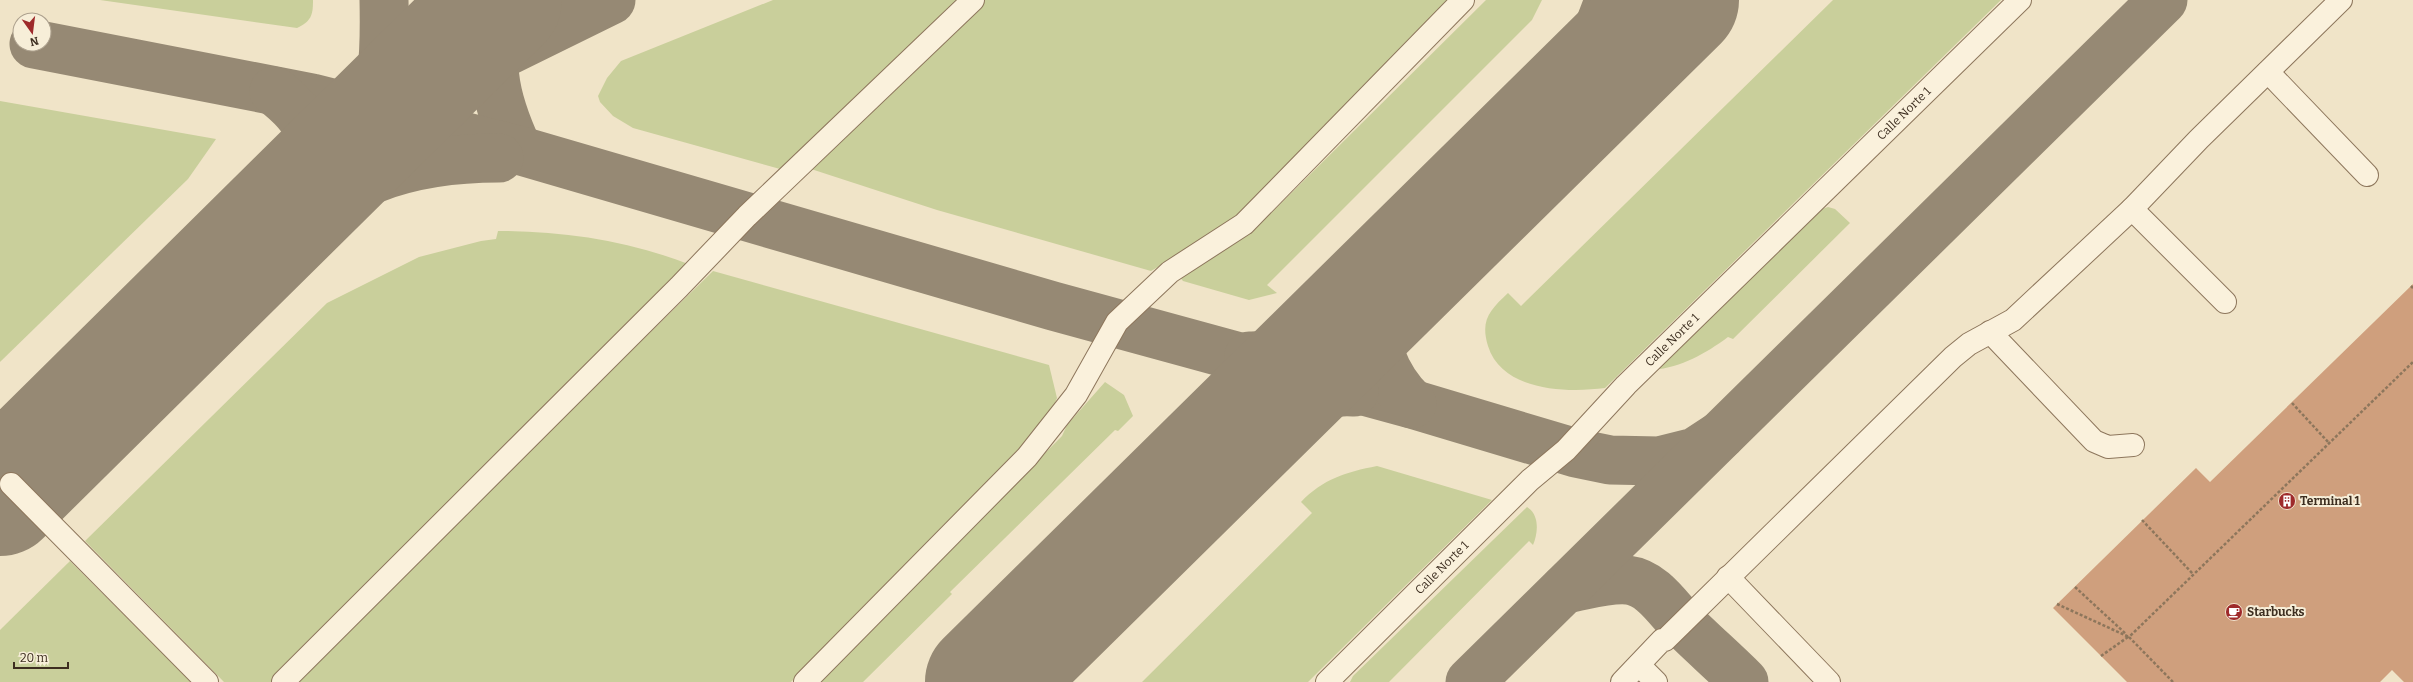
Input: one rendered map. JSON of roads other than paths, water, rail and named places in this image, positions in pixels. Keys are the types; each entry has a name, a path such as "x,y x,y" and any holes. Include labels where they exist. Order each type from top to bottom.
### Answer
{"lane":[{"path":"283,682 679,287 783,180 974,0"},
{"path":"805,682 1027,457 1076,395 1117,322 1170,272 1244,224 1463,0"},
{"name":"Calle Norte 1","path":"1327,682 1530,480 1566,450 1649,363 2020,0"},
{"path":"1622,682 1953,357 1969,344 2013,320 2132,209 2199,139 2341,0"},
{"path":"2268,72 2368,174"},
{"path":"2132,209 2225,302"},
{"path":"1990,332 2094,441 2108,447 2134,445"},
{"path":"11,484 207,682"},
{"path":"1728,577 1829,682"},
{"path":"1639,664 1656,682"}],"place":[{"name":"Terminal 1","path":"2287,501"},
{"name":"Starbucks","path":"2234,612"}]}
